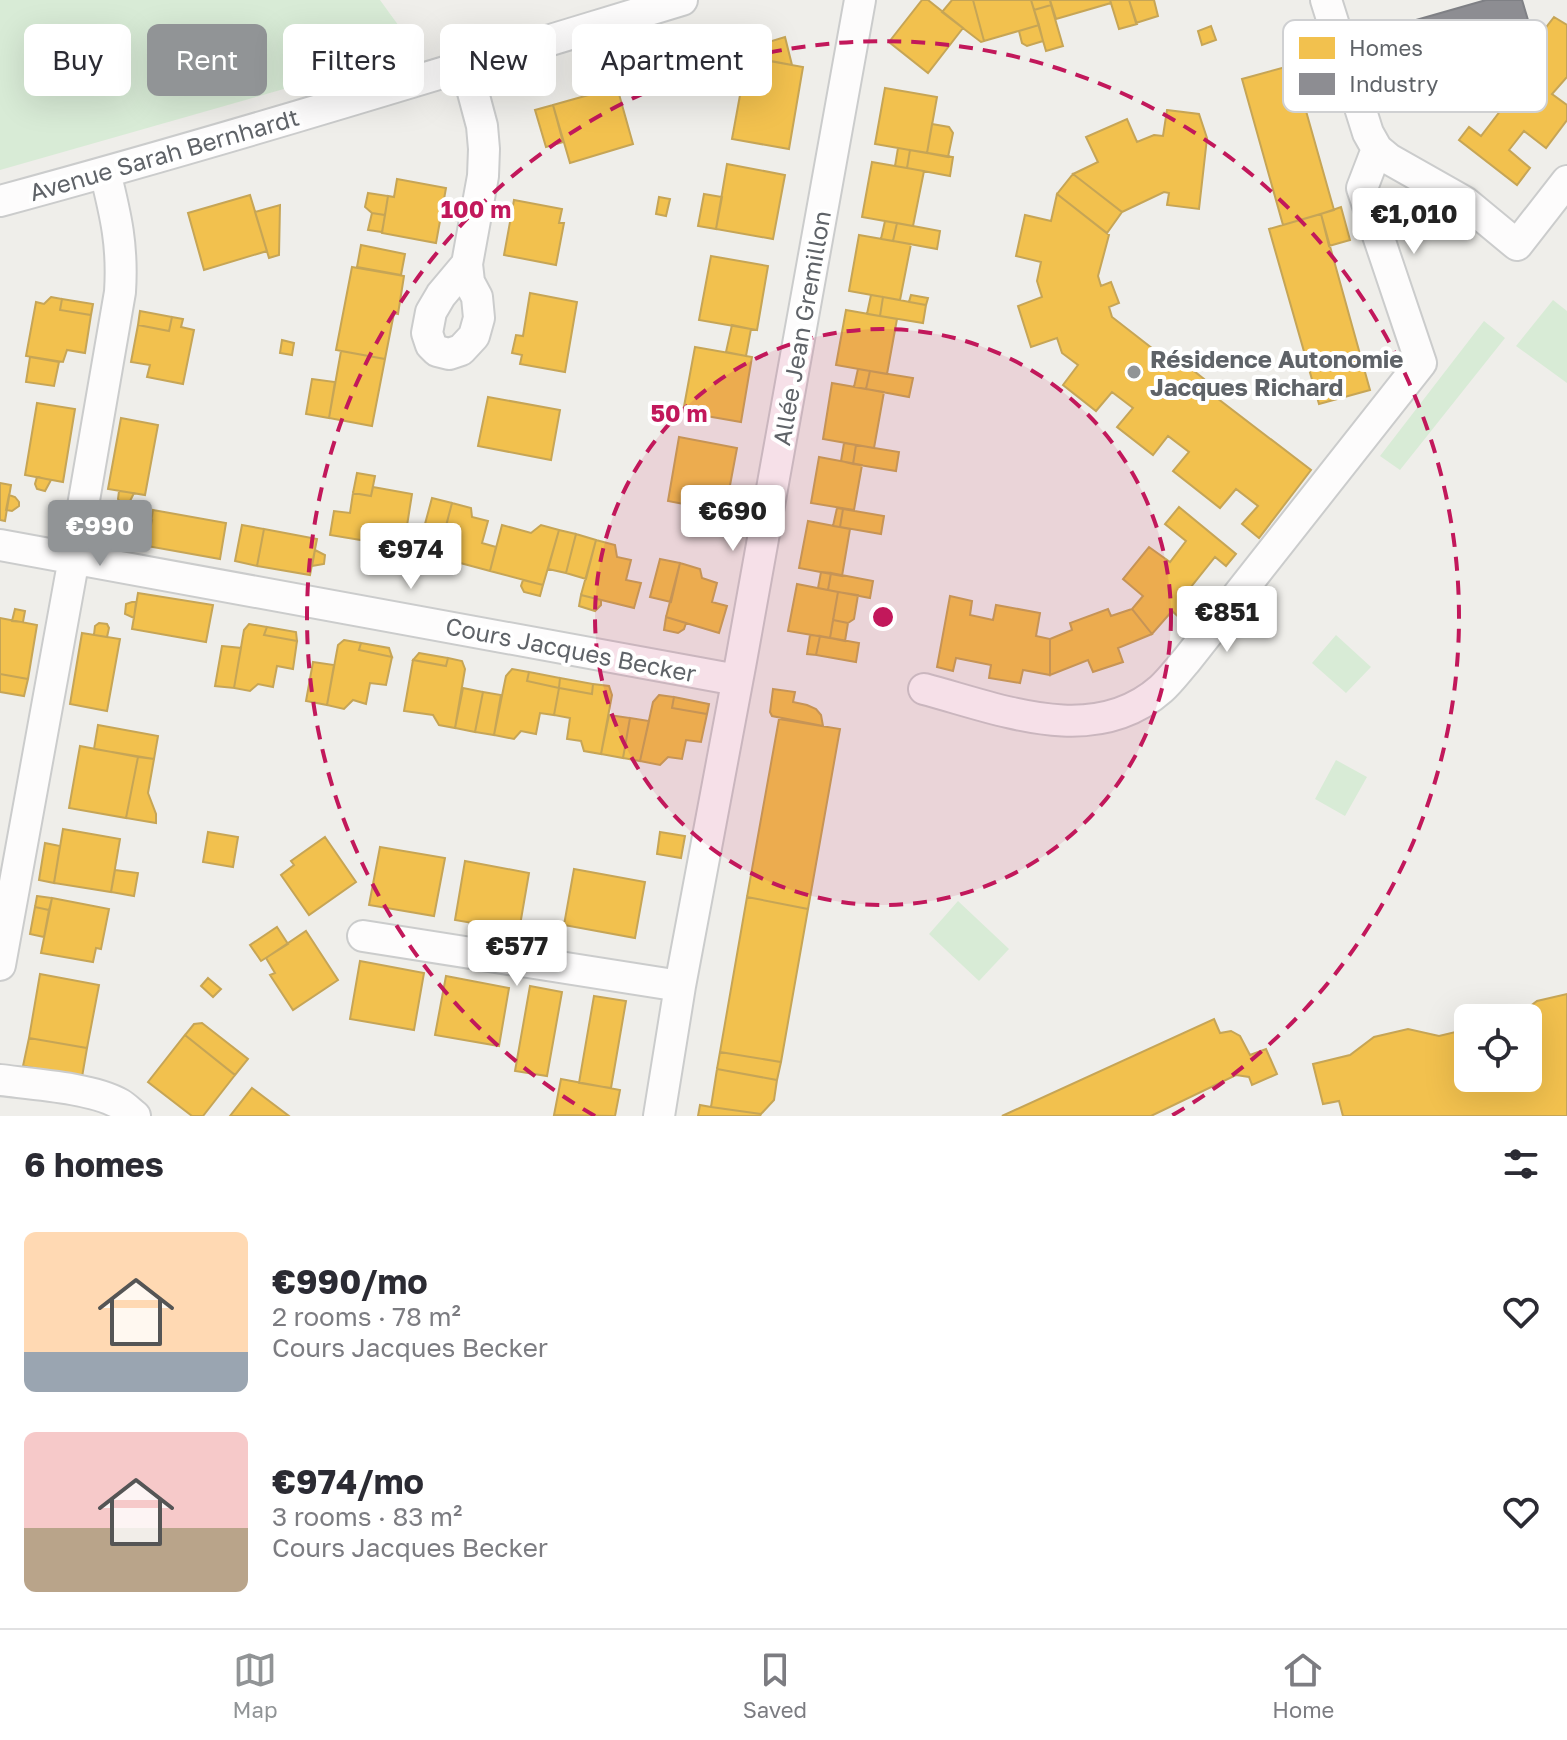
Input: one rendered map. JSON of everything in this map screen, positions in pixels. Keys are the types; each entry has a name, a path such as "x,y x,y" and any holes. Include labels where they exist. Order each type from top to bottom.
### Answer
{"street":[{"name":"Avenue Sarah Bernhardt","path":"556,38 682,0"},
{"name":"Allée Jean Gremillon","path":"659,1116 860,0"},
{"path":"1326,0 1332,20"},
{"name":"Avenue Sarah Bernhardt","path":"0,201 440,74"},
{"path":"467,264 483,176 482,126 474,96"},
{"path":"1361,112 1377,149 1465,202 1517,245 1567,181"},
{"path":"924,689 1035,719 1073,722 1104,719 1133,709 1161,689 1186,661 1421,363 1362,188 1377,149"},
{"path":"0,965 7,887 74,558 120,292 120,242 105,172"},
{"name":"Cours Jacques Becker","path":"0,545 737,680"},
{"path":"363,936 680,986"},
{"path":"0,1080 104,1097 135,1116"}],"green space":[{"path":"0,0 380,0 397,24 283,24 283,89 267,94 267,24 147,24 147,96 259,96 0,170"},
{"path":"1553,300 1567,311 1567,383 1516,346"},
{"path":"1484,321 1505,338 1400,470 1380,456"},
{"path":"1336,635 1371,667 1346,693 1312,663"},
{"path":"1336,760 1367,777 1345,816 1315,799"},
{"path":"958,901 1009,949 979,981 929,934"}],"building: Homes":[{"path":"922,0 928,0 963,28 928,73 889,42"},
{"path":"952,0 973,0 984,41 981,42 942,12"},
{"path":"973,0 1031,0 1039,25 984,41"},
{"path":"1031,0 1050,0 1051,5 1034,10"},
{"path":"1050,0 1110,0 1111,3 1056,19"},
{"path":"1110,0 1129,0 1137,24 1119,29"},
{"path":"1129,0 1154,0 1158,16 1136,23"},
{"path":"1051,5 1063,46 1046,51 1034,10"},
{"path":"1554,17 1567,25 1567,77 1552,94 1567,105 1567,120 1546,148 1524,131 1509,150 1530,168 1517,185 1459,140 1469,127 1481,136 1499,112 1547,112 1547,26"},
{"path":"1039,25 1043,41 1027,46 1022,43 1019,31"},
{"path":"1211,26 1216,40 1202,45 1198,31"},
{"path":"785,37 792,65 772,61 772,41"},
{"path":"772,61 803,67 789,149 732,139 740,96 772,96"},
{"path":"1283,68 1283,112 1306,112 1334,210 1283,225 1242,79"},
{"path":"885,88 937,97 927,153 875,144"},
{"path":"585,96 620,96 633,144 570,163 553,105"},
{"path":"553,105 563,142 546,147 535,110"},
{"path":"1167,110 1199,114 1207,138 1199,209 1167,205 1169,193 1164,192 1122,212 1073,174 1098,162 1086,137 1127,119 1137,142 1154,135 1163,136"},
{"path":"932,124 949,127 953,133 948,157 927,153"},
{"path":"898,148 910,150 907,168 895,166"},
{"path":"910,150 953,157 950,176 907,168"},
{"path":"872,162 924,171 913,226 862,217"},
{"path":"727,164 785,175 773,239 716,229"},
{"path":"1073,174 1122,212 1107,233 1057,194"},
{"path":"397,179 446,188 436,243 382,233 388,196 394,197"},
{"path":"368,193 388,196 385,215 372,213 365,207"},
{"path":"704,194 722,197 716,229 698,226"},
{"name":"Résidence Autonomie Jacques Richard","path":"1057,194 1109,235 1098,276 1101,286 1111,282 1119,303 1109,307 1112,317 1175,366 1180,360 1204,379 1200,385 1311,470 1259,538 1242,524 1258,506 1236,489 1220,508 1173,471 1189,452 1168,436 1153,455 1117,427 1133,408 1112,392 1096,411 1063,385 1078,365 1062,353 1057,338 1031,347 1018,306 1042,297 1037,281 1041,262 1016,256 1025,215 1051,221"},
{"path":"250,195 267,251 204,270 188,213"},
{"path":"659,197 670,199 666,216 656,214"},
{"path":"514,200 562,209 559,223 564,223 556,265 504,255"},
{"path":"280,205 279,255 269,258 255,212"},
{"path":"1341,207 1350,240 1329,246 1321,214"},
{"path":"372,213 385,215 382,232 368,230"},
{"name":"Résidence Autonomie Jacques Richard","path":"1321,214 1370,390 1319,404 1269,229"},
{"path":"885,221 897,223 893,241 881,239"},
{"path":"897,223 940,231 937,249 893,241"},
{"path":"859,235 911,244 900,300 849,291"},
{"path":"361,245 405,254 401,275 357,267"},
{"path":"711,256 768,266 757,330 699,320"},
{"path":"352,267 404,276 398,314 394,313 385,359 336,350"},
{"path":"530,293 577,302 565,372 520,364 522,355 512,353 516,335 523,336"},
{"path":"871,295 883,297 880,316 867,314"},
{"path":"911,295 928,298 926,305 909,302"},
{"path":"51,297 62,299 60,310 91,315 85,353 67,350 63,362 26,356 36,302 44,304"},
{"path":"883,297 926,305 923,323 880,316"},
{"path":"62,299 93,304 91,315 60,310"},
{"path":"846,310 897,319 887,374 836,365"},
{"path":"140,311 172,317 169,331 138,325"},
{"path":"172,317 183,319 181,327 194,330 183,384 147,377 150,365 131,362 138,325 169,331"},
{"path":"732,325 751,329 746,356 726,352"},
{"path":"282,340 294,343 292,355 280,353"},
{"path":"695,347 752,357 741,422 683,412"},
{"path":"341,351 385,359 372,426 329,418"},
{"path":"30,357 59,362 54,386 26,382"},
{"path":"858,369 870,371 866,389 854,387"},
{"path":"870,371 913,378 909,397 866,389"},
{"path":"312,379 335,382 329,418 306,414"},
{"path":"832,383 884,392 874,448 823,439"},
{"path":"488,397 560,410 551,460 478,446"},
{"path":"37,403 75,409 63,482 25,475"},
{"path":"121,418 158,425 145,495 108,489"},
{"path":"679,437 737,448 725,512 668,501"},
{"path":"844,443 856,445 853,464 841,461"},
{"path":"856,445 899,452 896,471 853,464"},
{"path":"819,457 862,465 854,510 811,503"},
{"path":"357,473 375,476 371,496 353,493"},
{"path":"37,477 51,480 45,491 37,489"},
{"path":"0,483 11,485 5,521 0,520"},
{"path":"373,487 412,494 406,532 387,529 385,544 330,535 334,511 350,513 353,493 371,496"},
{"path":"119,491 134,493 128,505 118,499"},
{"path":"9,495 19,502 19,506 12,511 6,510"},
{"path":"432,498 452,503 442,541 422,535"},
{"path":"452,503 471,508 472,517 488,521 482,543 496,547 490,571 438,557"},
{"path":"1179,507 1236,554 1226,566 1215,557 1191,587 1201,596 1182,620 1172,611 1152,634 1132,609 1143,596 1123,579 1149,547 1170,562 1186,541 1165,524"},
{"path":"837,508 843,509 840,527 833,526"},
{"path":"843,509 884,516 881,534 840,527"},
{"path":"153,510 226,523 220,559 147,546"},
{"path":"152,520 149,535 139,530 141,521"},
{"path":"808,521 850,529 842,576 799,568"},
{"path":"242,525 264,529 257,566 235,561"},
{"path":"502,525 531,533 541,525 559,530 543,585 490,571"},
{"path":"264,529 317,539 310,575 257,566"},
{"path":"559,530 576,534 566,573 548,569"},
{"path":"576,534 596,540 586,579 566,573"},
{"path":"364,540 385,544 382,556 366,553 362,545"},
{"path":"596,540 615,545 617,557 631,560 626,580 641,583 634,608 581,595"},
{"path":"315,550 325,555 324,564 312,566"},
{"path":"438,557 459,563 451,572 435,568"},
{"path":"660,559 680,563 671,602 650,597"},
{"path":"680,563 700,569 702,578 717,583 712,602 727,606 719,633 666,617"},
{"path":"821,572 831,573 828,590 818,588"},
{"path":"831,573 873,581 870,598 828,590"},
{"path":"523,580 543,585 540,596 524,592 521,586"},
{"path":"797,584 838,592 830,638 788,631"},
{"path":"838,592 858,595 854,619 848,623 833,620"},
{"path":"138,593 213,605 206,642 132,629"},
{"path":"581,595 601,600 601,605 595,611 579,606"},
{"path":"950,596 972,601 970,615 993,620 996,605 1040,613 1036,636 1050,639 1050,675 1023,670 1020,683 989,678 991,665 956,658 953,671 937,667"},
{"path":"136,602 134,618 125,614 126,604"},
{"path":"15,609 25,611 23,622 12,621"},
{"path":"1108,609 1111,616 1132,609 1152,634 1118,648 1123,662 1093,672 1088,660 1050,675 1050,639 1072,630 1070,623"},
{"path":"666,617 686,623 684,629 678,633 664,630"},
{"path":"0,618 37,625 28,679 0,674"},
{"path":"833,620 848,623 845,641 830,638"},
{"path":"107,624 107,637 94,635 95,626"},
{"path":"249,624 267,627 264,635 297,641 293,669 277,666 273,687 258,684 250,691 234,688 244,630"},
{"path":"267,627 296,632 297,641 264,635"},
{"path":"82,633 120,639 107,711 70,704"},
{"path":"810,635 820,636 816,655 807,654"},
{"path":"820,636 859,643 856,662 816,655"},
{"path":"344,640 361,643 359,650 392,657 386,685 370,683 366,704 353,700 344,709 327,705 338,645"},
{"path":"361,643 389,648 392,657 359,650"},
{"path":"222,646 241,648 234,688 215,686"},
{"path":"419,653 448,658 446,666 413,660"},
{"path":"448,658 462,661 465,669 455,728 439,725 433,715 404,711 413,660 446,666"},
{"path":"313,662 334,665 327,705 306,701"},
{"path":"512,669 529,672 527,681 559,688 554,715 540,713 536,734 521,731 514,739 494,735 506,676"},
{"path":"529,672 560,678 559,688 527,681"},
{"path":"0,674 28,679 24,696 0,692"},
{"path":"560,678 593,684 592,694 559,688"},
{"path":"593,684 609,686 612,695 601,754 584,751 581,741 567,739 570,718 554,715 559,688 592,694"},
{"path":"463,688 483,692 475,732 455,728"},
{"path":"773,689 795,692 793,702 816,709 823,726 772,716"},
{"path":"483,692 501,695 494,735 475,732"},
{"path":"659,695 674,697 672,708 707,714 701,742 686,740 682,759 668,757 660,765 640,761 653,702"},
{"path":"674,697 709,704 707,714 672,708"},
{"path":"609,715 630,718 623,758 601,754"},
{"path":"630,718 649,721 640,761 623,758"},
{"path":"779,719 840,729 808,909 747,897"},
{"path":"98,725 158,736 154,759 94,749"},
{"path":"80,746 138,757 126,818 69,808"},
{"path":"138,757 154,759 148,793 156,823 126,818"},
{"path":"63,829 120,839 111,892 54,883"},
{"path":"208,832 238,837 233,867 203,862"},
{"path":"660,832 685,836 681,858 657,854"},
{"path":"325,837 356,882 309,915 281,875 294,865 291,861"},
{"path":"45,843 60,846 54,883 39,880"},
{"path":"380,847 445,858 434,916 369,905"},
{"path":"465,861 529,873 519,931 455,920"},
{"path":"574,869 645,882 635,938 564,925"},
{"path":"115,870 138,873 134,896 111,892"},
{"path":"37,896 52,898 49,910 35,907"},
{"path":"747,897 808,909 781,1062 720,1052"},
{"path":"52,898 109,909 101,949 96,948 93,962 41,953"},
{"path":"35,907 49,910 44,937 30,934"},
{"path":"277,927 288,944 261,961 250,945"},
{"path":"306,931 338,980 293,1010 270,975 275,973 266,958"},
{"path":"360,961 424,973 414,1030 350,1019"},
{"path":"40,974 99,985 87,1048 29,1038"},
{"path":"446,976 509,988 499,1046 435,1035"},
{"path":"208,978 221,989 213,997 201,986"},
{"path":"530,986 562,992 547,1076 515,1071"},
{"path":"1567,994 1567,1116 1343,1116 1339,1101 1323,1104 1313,1064 1350,1055 1374,1037 1408,1029 1439,1036 1454,1032 1454,1092 1542,1092 1542,1004 1533,1004"},
{"path":"594,996 626,1001 611,1088 579,1083"},
{"path":"1214,1019 1220,1033 1231,1031 1240,1036 1250,1055 1266,1049 1277,1074 1252,1085 1249,1077 1236,1075 1151,1116 1002,1116"},
{"path":"202,1023 248,1059 235,1075 185,1035 194,1024"},
{"path":"185,1035 235,1075 203,1116 192,1116 148,1082"},
{"path":"29,1038 87,1048 82,1077 23,1066"},
{"path":"720,1052 781,1062 777,1080 717,1069"},
{"path":"717,1069 777,1080 774,1100 761,1114 711,1107"},
{"path":"561,1079 620,1090 615,1116 554,1115"},
{"path":"252,1088 289,1116 230,1116"},
{"path":"700,1105 761,1114 698,1116"}],"building: Industry":[{"path":"1486,0 1522,0 1528,20 1416,20"}],"place":[{"name":"Résidence Autonomie Jacques Richard","path":"1134,372"}]}
